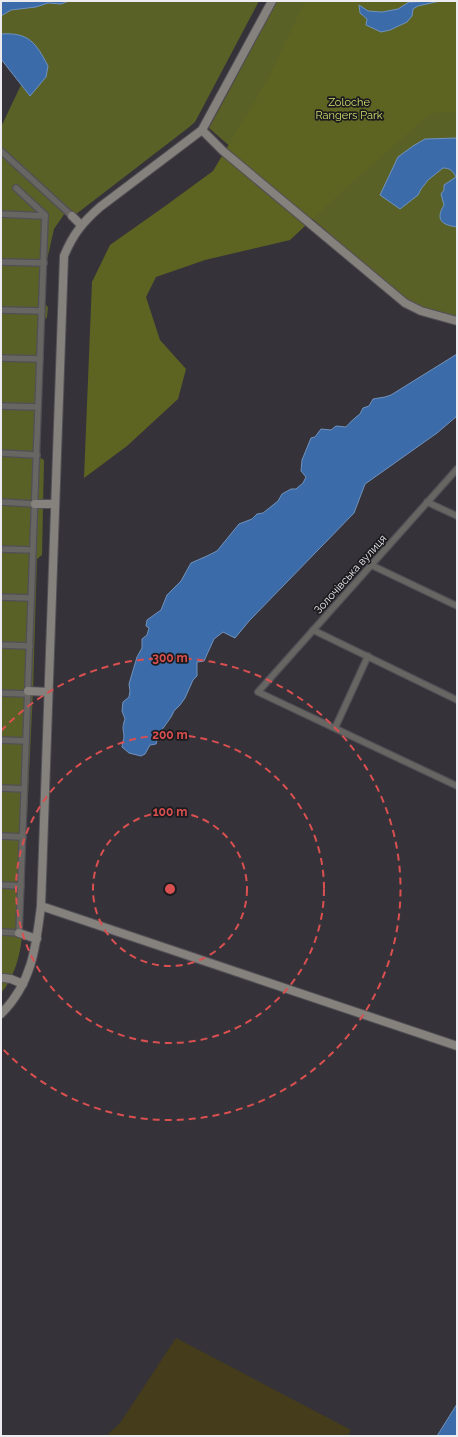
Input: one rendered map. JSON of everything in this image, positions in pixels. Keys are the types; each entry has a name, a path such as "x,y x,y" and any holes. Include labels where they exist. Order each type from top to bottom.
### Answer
{"street":[{"path":"1,1014 7,1008 23,984 32,963 37,940 41,906 64,256 70,241 81,225 100,207 202,130 272,1"},
{"path":"202,130 223,151 405,303 416,309 457,321"},
{"path":"1,152 81,225"},
{"path":"16,188 46,216 19,933"},
{"path":"1,214 46,216"},
{"path":"1,262 44,263"},
{"path":"1,310 42,311"},
{"path":"1,358 40,359"},
{"path":"1,406 38,407"},
{"path":"1,454 37,455"},
{"name":"Золочівська вулиця","path":"335,728 258,692 457,468"},
{"path":"1,502 55,504"},
{"path":"427,502 457,516"},
{"path":"1,548 33,550"},
{"path":"371,565 457,606"},
{"path":"1,597 31,598"},
{"path":"314,630 457,700"},
{"path":"1,645 30,646"},
{"path":"368,656 335,728 457,786"},
{"path":"1,693 48,692"},
{"path":"1,740 26,741"},
{"path":"1,788 24,789"},
{"path":"1,836 22,837"},
{"path":"1,885 21,886"},
{"path":"41,906 457,1046"},
{"path":"1,932 19,933 37,940"},
{"path":"2,980 10,979 23,984"}],"green space":[{"path":"69,1 259,1 195,122 71,218 65,213 54,229 47,260 45,304 48,307 47,317 44,321 39,457 44,460 42,555 37,559 33,691 22,939 15,969 1,993 1,127 21,85 30,96 6,34 1,34 1,16 11,10 36,7 48,3 61,4"},
{"name":"Zoloche Rangers Park","path":"277,1 457,1 457,317 406,301 209,128"},
{"path":"305,1 457,1 457,112 431,113 349,185 290,240 205,260 156,277 146,297 160,340 186,369 178,399 127,446 84,478 92,282 110,245 213,171 267,81"}],"sand":[{"path":"176,1338 351,1430 348,1436 106,1436 120,1423"}],"water":[{"path":"1,1 69,1 61,4 48,3 36,7 11,10 1,16"},
{"path":"440,1 418,6 413,9 412,16 407,22 390,30 381,32 366,25 367,19 360,13 359,5 368,11 382,12 398,9 409,2"},
{"path":"1,34 11,34 25,37 40,51 48,66 46,77 30,96 1,59"},
{"path":"457,138 457,227 447,225 440,218 441,210 444,205 441,194 444,190 444,185 456,177 449,169 443,168 428,180 418,195 400,209 380,195 398,157 425,139"},
{"path":"457,354 457,416 437,433 365,484 354,513 249,621 235,638 223,632 214,639 204,661 197,662 197,676 193,680 185,698 174,711 159,734 156,744 150,745 145,754 141,756 129,753 122,747 124,736 123,726 125,719 122,711 123,702 129,697 129,684 137,657 142,648 142,639 147,635 149,628 146,626 147,620 161,610 167,595 181,581 191,563 217,551 239,524 252,519 257,514 263,513 278,501 282,494 291,489 296,489 303,483 306,477 301,471 302,460 311,438 315,437 321,429 331,430 336,426 346,427 360,414 363,408 369,406 373,399 391,395"},
{"path":"457,1404 457,1436 437,1436"}]}
